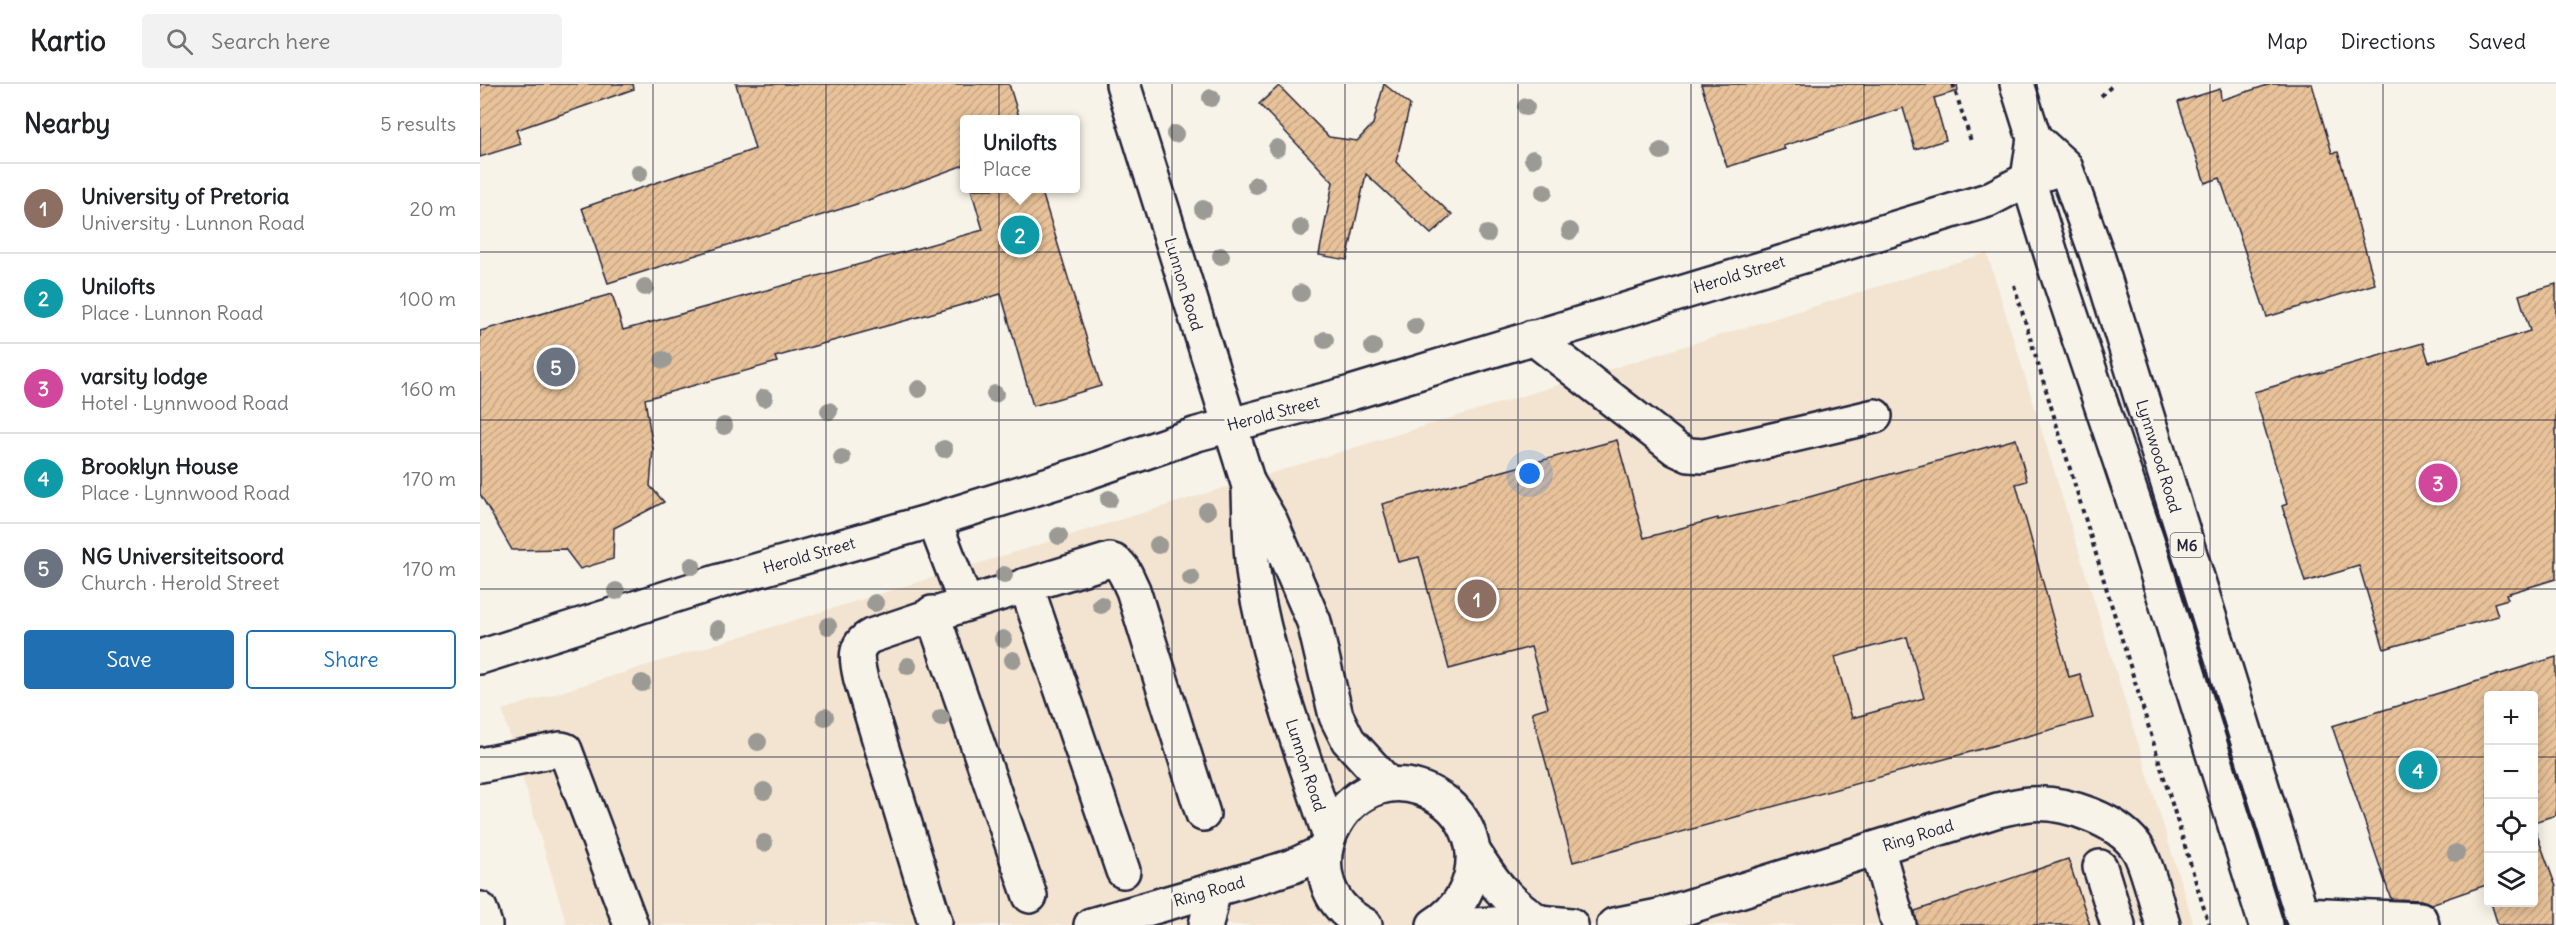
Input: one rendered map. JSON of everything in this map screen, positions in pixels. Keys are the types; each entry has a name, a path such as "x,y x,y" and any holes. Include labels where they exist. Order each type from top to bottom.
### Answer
{"street":[{"name":"Lunnon Road","path":"1123,84 1248,483 1271,522 1314,622 1336,716 1348,740 1389,785"},
{"name":"M6","path":"2017,84 2034,138 2028,179 2056,270 2147,541 2266,925"},
{"name":"Lynnwood Road","path":"2034,138 2065,166 2097,255 2303,919"},
{"name":"Herold Street","path":"480,657 720,580 934,520 1230,425 1351,393 1988,200 2028,179 2065,166"},
{"path":"1532,337 1676,449 1689,454 1704,456 1875,416"},
{"name":"Lunnon Road","path":"1248,483 1254,575 1260,612 1327,843 1326,873 1333,894 1348,914 1365,925"},
{"path":"934,520 966,604"},
{"path":"935,922 861,680 856,655 863,640 932,613 1110,560 1116,561 1122,567 1133,590 1203,814"},
{"path":"1026,585 1123,871"},
{"path":"932,613 1030,896"},
{"path":"480,765 565,750 631,925"},
{"path":"1327,843 1338,816 1352,801 1370,790 1389,785 1419,787 1444,801 1464,823 1473,851 1496,887 1509,900 1539,922"},
{"name":"Ring Road","path":"1614,925 1659,916 1998,810 2029,804 2057,804 2085,812 2116,828 2139,850 2163,925"},
{"name":"Ring Road","path":"1091,925 1293,866 1327,843"},
{"path":"1877,848 1899,925"},
{"path":"1434,925 1455,908 1464,896 1472,874 1473,851"},
{"path":"2100,867 2118,925"},
{"path":"1206,925 1214,889"},
{"path":"480,909 485,925"},
{"path":"2303,919 2421,922"},
{"path":"1473,925 1539,922 1571,925"}],"path":[{"path":"1953,84 1971,141"},
{"path":"2101,96 2113,85"},
{"path":"2014,285 2209,925"}],"shaded area":[{"path":"1987,253 2194,925 567,925 502,710"}],"building":[{"path":"480,84 633,84 634,89 516,130 521,144 480,157"},
{"path":"736,84 1009,84 1018,115 960,115 960,166 863,202 608,283 582,208 755,149"},
{"path":"1384,84 1410,105 1396,162 1452,215 1431,234 1366,174 1347,260 1319,255 1333,182 1259,104 1279,86 1329,137 1357,141 1373,124"},
{"path":"1701,84 1957,84 1958,91 1934,98 1946,140 1915,149 1903,108 1783,146 1785,149 1727,167"},
{"path":"2271,84 2312,84 2332,153 2338,152 2375,284 2267,317 2220,178 2205,183 2178,102 2220,89 2221,100"},
{"path":"972,193 1042,193 1101,386 1033,406 1001,294 775,357 777,362 645,399 653,449 650,486 664,502 614,528 613,559 580,569 565,549 512,550 480,494 480,331 612,294 623,330 983,230"},
{"path":"2556,284 2556,579 2506,594 2508,599 2494,603 2498,616 2384,649 2359,566 2305,582 2282,506 2287,504 2254,392 2423,343 2429,362 2530,331 2519,295"},
{"path":"2016,439 2027,481 2016,484 2069,677 2080,674 2093,718 1573,862 1532,712 1548,707 1531,647 1449,669 1419,557 1398,562 1382,504 1617,440 1644,538 1718,518 1718,520 1777,506","holes":["1907,637 1924,698 1852,718 1835,657"]},
{"path":"2556,657 2556,815 2538,821 2538,691 2484,691 2484,886 2431,904 2421,900 2391,899 2332,726"},
{"path":"2538,838 2556,887 2556,925 2498,925 2492,907 2538,907"},
{"path":"2068,859 2090,925 1917,925 1915,911"}],"place":[{"name":"Unilofts","path":"1020,235"},
{"name":"NG Universiteitsoord","path":"556,367"},
{"name":"varsity lodge","path":"2438,483"},
{"name":"University of Pretoria","path":"1477,599"},
{"name":"Brooklyn House","path":"2418,770"}]}
